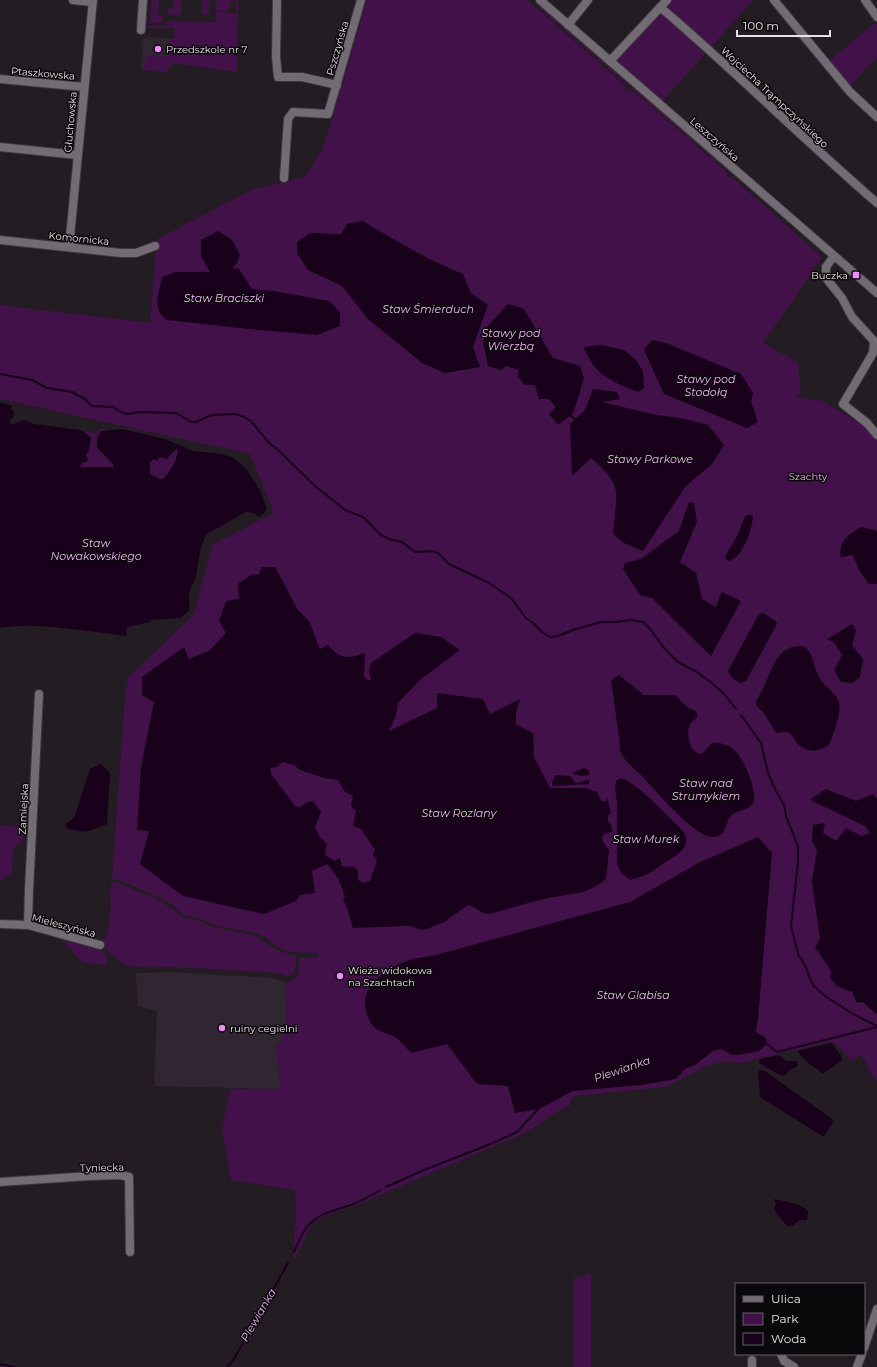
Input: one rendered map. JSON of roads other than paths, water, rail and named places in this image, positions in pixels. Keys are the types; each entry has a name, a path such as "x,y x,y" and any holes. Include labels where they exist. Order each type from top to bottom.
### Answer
{"street":[{"path":"73,0 92,1"},
{"path":"141,30 143,0"},
{"name":"Pszczyńska","path":"277,0 276,57 278,76 302,77 337,85 361,0"},
{"name":"Leszczyńska","path":"540,0 834,256 876,289"},
{"path":"568,25 588,0"},
{"path":"610,61 667,0"},
{"path":"774,0 850,92 877,117"},
{"path":"865,0 877,17"},
{"name":"Głuchowska","path":"68,247 92,1"},
{"name":"Wojciecha Trąmpczyńskiego","path":"660,7 772,107 844,175 877,203"},
{"name":"Ptaszkowska","path":"0,79 84,87"},
{"path":"284,178 288,118 293,112 328,114 337,85"},
{"path":"0,147 77,155"},
{"name":"Komornicka","path":"0,240 108,252 136,253 154,246"},
{"path":"834,256 826,267 826,278 842,298 852,317 874,341 873,353 843,404 867,423 877,435"},
{"name":"Zamiejska","path":"28,925 28,890 39,694"},
{"name":"Mieleszyńska","path":"0,924 28,925 100,944"},
{"name":"Tyniecka","path":"0,1182 90,1176 120,1175 130,1177 130,1252"},
{"path":"865,1345 877,1309"},
{"path":"781,1355 784,1361 794,1367"},
{"path":"857,1367 862,1355"}],"water":[{"name":"Staw Śmierduch","path":"363,221 400,243 450,269 463,274 471,293 488,305 473,347 480,367 445,373 422,363 368,319 342,286 308,270 297,253 297,242 310,233 341,234 347,224"},
{"name":"Staw Braciszki","path":"218,231 232,240 240,255 237,263 232,268 239,269 252,289 273,291 329,301 340,312 340,326 317,335 167,320 159,311 157,300 162,277 175,272 210,272 201,256 201,240"},
{"name":"Stawy pod Wierzbą","path":"508,304 524,309 553,358 580,366 584,378 573,414 558,425 549,414 556,407 549,399 539,399 535,385 525,385 518,377 519,370 506,366 501,370 488,366 483,342 487,327"},
{"name":"Stawy pod Stodołą","path":"652,340 666,343 741,374 753,393 751,402 758,422 747,428 664,394 644,350"},
{"path":"602,345 624,350 636,360 643,371 644,388 638,392 614,382 598,371 583,347"},
{"name":"Stawy Parkowe","path":"593,389 617,392 620,399 602,402 656,415 681,418 708,425 724,445 713,463 685,487 643,551 624,543 613,534 616,510 616,491 611,479 601,467 591,458 572,476 570,424 585,410"},
{"name":"Staw Nowakowskiego","path":"0,403 12,405 11,410 14,411 14,417 9,420 11,425 24,420 34,424 80,430 87,434 91,438 89,451 86,455 88,461 82,463 79,467 114,467 113,464 97,448 97,438 101,431 122,429 165,439 193,451 222,454 234,458 248,471 261,492 267,509 259,517 253,513 246,512 207,534 201,549 196,577 189,593 189,611 180,618 151,620 148,623 127,627 126,636 44,626 0,628","holes":["176,449 178,450 173,466 162,480 150,474 150,463 153,459 157,461 160,457 167,459"]},
{"path":"689,502 694,503 697,522 680,562 696,573 702,599 716,607 722,592 741,601 711,656 652,598 640,595 623,569 625,563 641,559 679,531"},
{"path":"746,515 753,515 752,525 748,537 740,553 729,561 725,558"},
{"path":"861,527 877,531 877,584 869,584 859,570 853,555 841,557 841,547 845,539"},
{"name":"Staw Rozlany","path":"262,567 275,567 298,610 309,621 320,649 328,645 336,653 348,657 353,657 363,653 365,655 364,676 367,680 371,680 369,670 371,663 415,633 441,637 460,650 420,680 398,703 396,715 389,731 437,708 437,693 483,699 490,714 520,699 516,713 516,724 533,733 534,757 550,788 586,788 597,792 603,802 605,802 607,798 611,813 608,815 608,821 612,826 612,832 602,836 603,842 609,850 606,879 600,884 586,891 542,900 489,914 483,913 468,905 444,922 427,929 421,930 411,926 353,928 343,899 345,898 342,888 336,875 327,864 312,871 315,893 300,895 296,901 264,914 183,896 140,864 149,831 137,830 141,767 154,702 142,695 142,677 184,647 189,659 209,651 226,633 219,621 226,601 239,599 238,584 251,575 259,574","holes":["282,762 294,765 300,770 324,778 338,780 345,792 353,796 351,806 356,811 353,826 361,829 375,850 373,855 377,861 370,881 364,883 358,880 358,871 354,867 342,866 340,858 335,861 326,856 325,851 327,844 319,836 315,827 321,812 313,801 307,802 300,807 295,806 271,774 270,768 277,767"]},
{"path":"763,613 776,621 777,624 746,681 740,683 732,678 728,671 759,614"},
{"path":"852,624 856,630 852,645 863,659 860,677 852,683 841,682 834,670 842,655 834,642 827,639"},
{"path":"797,646 803,646 808,650 812,657 816,672 822,682 836,696 840,707 835,730 829,745 817,750 804,749 789,733 776,733 764,713 756,705 756,701 776,660 785,651"},
{"name":"Staw nad Strumykiem","path":"619,675 644,695 675,695 687,707 696,711 698,717 689,726 688,735 690,745 696,752 699,754 703,753 712,743 719,743 732,748 741,758 751,782 754,797 753,803 748,808 732,815 728,820 724,831 719,836 706,836 676,813 623,757 620,749 611,680"},
{"path":"101,764 110,773 107,824 86,832 68,829 65,826 74,818 90,769"},
{"path":"584,768 589,771 589,775 582,776 573,774 576,771"},
{"path":"555,775 570,776 576,783 589,780 589,784 553,786 552,783"},
{"name":"Staw Murek","path":"620,778 635,786 661,809 683,831 686,837 684,847 676,855 649,873 630,880 622,874 617,865 617,802 615,789 616,781"},
{"path":"826,789 856,801 873,794 877,799 876,1014 863,1002 857,1003 852,992 837,986 830,978 831,971 815,947 820,939 812,882 817,850 812,841 813,825 825,823 823,833 836,841 846,828 861,836 870,833 865,826 810,800"},
{"name":"Staw Glabisa","path":"758,837 772,853 756,1032 766,1038 767,1044 759,1051 732,1055 721,1049 713,1051 695,1065 685,1069 677,1078 671,1080 641,1085 573,1091 539,1109 515,1113 508,1086 477,1084 447,1044 411,1053 393,1036 377,1029 369,1021 365,1005 368,990 380,976 394,966 416,958 436,955 630,902 700,862"},
{"path":"831,1043 841,1055 842,1060 823,1074 806,1061 798,1051"},
{"path":"779,1055 786,1061 797,1061 798,1066 790,1070 784,1076 759,1063 760,1059"},
{"path":"760,1070 765,1071 832,1119 833,1122 824,1137 760,1097 758,1072"},
{"path":"775,1199 797,1204 805,1208 808,1211 807,1220 799,1220 793,1226 787,1226 774,1209 776,1204"}],"waterway":[{"path":"0,374 32,380 47,388 72,392 85,399 92,406 113,407 127,414 140,412 176,413 191,422 196,422 212,415 235,414 244,417 251,421 269,443 315,486 345,510 363,517 381,535 389,539 402,542 415,552 432,551 438,553 449,564 489,583 511,598 526,618 550,637 558,636 601,622 631,620 643,622 664,648 678,662 695,671 712,683 724,694 736,709"},
{"path":"571,416 575,419"},
{"path":"741,715 761,743 768,773 784,805 786,816 798,847 798,862 791,926 798,954 805,965 814,986 825,996 853,1014 877,1026"},
{"name":"Plewianka","path":"767,1044 777,1052 877,1027"},
{"name":"Plewianka","path":"386,1187 517,1132 539,1108"},
{"name":"Plewianka","path":"294,1252 305,1230 311,1222 328,1212 357,1202 381,1190"},
{"name":"Plewianka","path":"227,1367 234,1359 288,1263"},
{"name":"Plewianka","path":"0,1364 14,1367"}],"place":[{"name":"Przedszkole nr 7","path":"158,49"},
{"name":"Buczka","path":"856,275"},
{"name":"Wieża widokowa na Szachtach","path":"340,976"},
{"name":"ruiny cegielni","path":"222,1028"}],"park label":[{"name":"Szachty","path":"808,476"}]}
